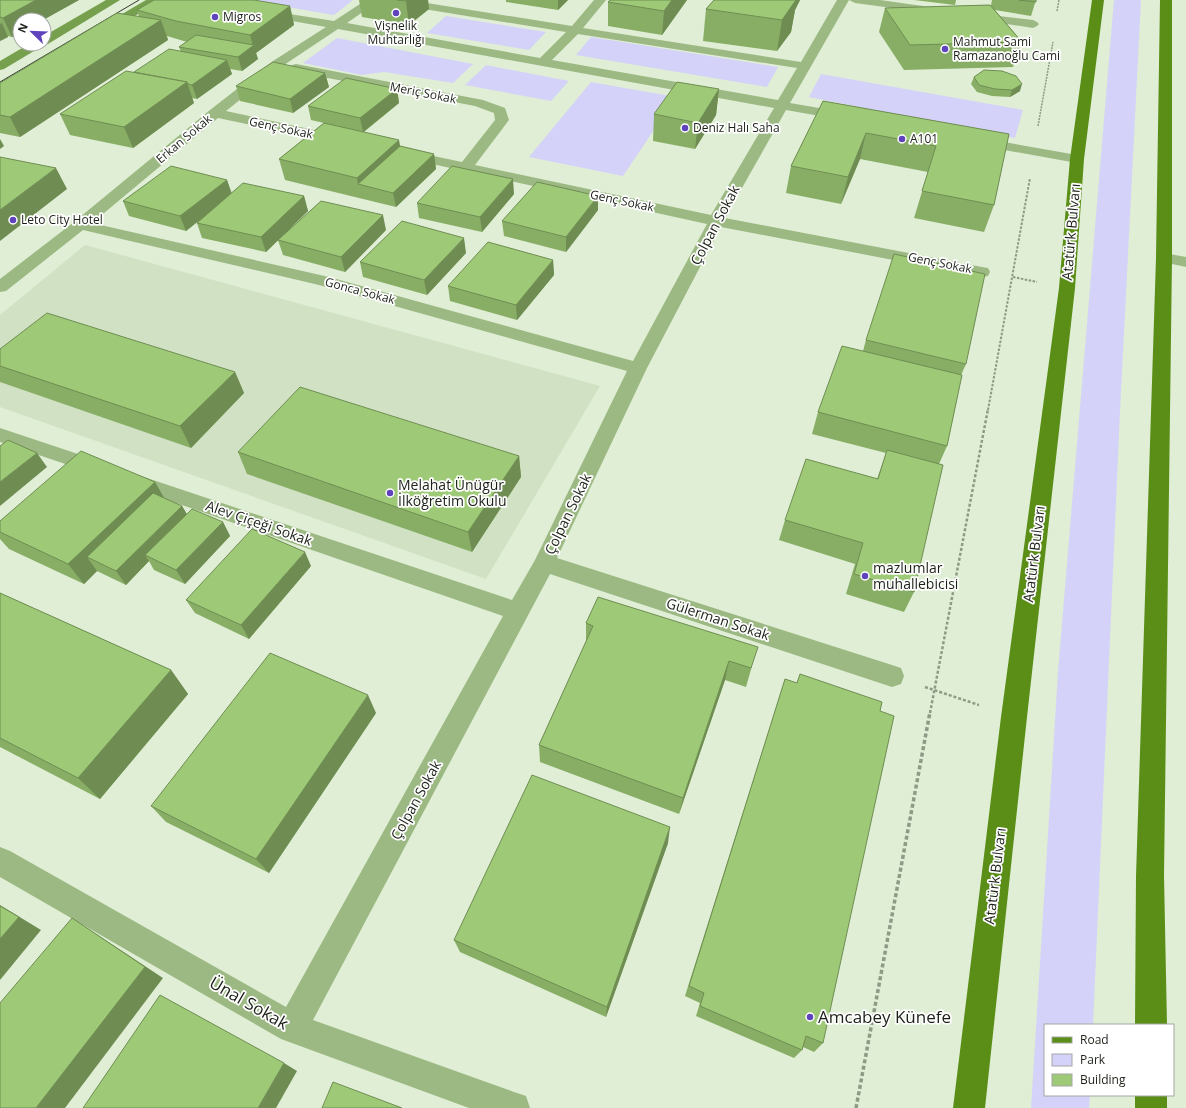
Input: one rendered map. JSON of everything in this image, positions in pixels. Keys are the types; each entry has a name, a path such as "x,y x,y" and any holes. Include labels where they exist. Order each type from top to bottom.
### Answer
{"main road":[{"path":"52,36 114,0"},
{"path":"94,36 154,0"},
{"name":"Atatürk Bulvarı","path":"969,1108 1014,717 1067,288 1077,159 1098,0"},
{"path":"1151,1024 1150,876 1164,258 1166,0"},
{"path":"0,66 24,52"},
{"path":"1151,1096 1151,1108"}],"street":[{"name":"Erkan Sokak","path":"0,287 80,225 215,113 278,64 374,0"},
{"path":"384,0 805,66"},
{"path":"543,62 575,30 600,0"},
{"name":"Çolpan Sokak","path":"292,1028 518,612 544,562 638,368 716,221 843,0"},
{"path":"855,0 948,12"},
{"path":"250,11 337,25 858,119"},
{"path":"963,14 1033,24"},
{"name":"Meriç Sokak","path":"278,64 478,103 500,111 502,120 466,167"},
{"name":"Genç Sokak","path":"215,113 352,143"},
{"path":"965,139 1077,159"},
{"name":"Genç Sokak","path":"390,151 716,221 982,272"},
{"name":"Gonca Sokak","path":"80,225 323,281 638,368"},
{"path":"1164,258 1186,262"},
{"name":"Alev Çiçeği Sokak","path":"0,434 518,612"},
{"name":"Gülerman Sokak","path":"544,562 892,676"},
{"name":"Ünal Sokak","path":"0,861 292,1028 514,1108"}],"path":[{"path":"1057,13 1059,0"},
{"path":"856,1108 1013,277 1054,35"},
{"path":"982,272 1067,288"},
{"path":"892,676 1014,717"}],"shaded area":[{"name":"Melahat Ünügür İlköğretim Okulu","path":"85,245 600,386 486,579 0,407 0,315"}],"green space":[{"path":"247,0 353,0 334,15"},
{"path":"1114,0 1141,0 1120,411 1093,1024 1044,1024 1044,1096 1090,1096 1089,1108 1031,1108 1058,672"},
{"path":"446,16 546,32 529,50 427,33"},
{"path":"591,37 778,67 767,87 576,55"},
{"path":"337,38 473,64 453,83 384,72 362,75 303,63"},
{"path":"486,65 569,81 551,101 465,85"},
{"path":"821,74 1023,110 1015,138 809,97"},
{"path":"591,82 676,97 623,176 529,157"}],"building":[{"path":"0,0 36,0 3,18 0,17"},
{"path":"154,0 254,0 290,6 250,35 176,21 137,10"},
{"path":"610,0 672,0 664,11 608,2"},
{"path":"714,0 796,0 782,20 706,9"},
{"path":"1019,0 1036,0 1036,2"},
{"path":"990,5 1022,42 910,45 885,8"},
{"path":"117,13 161,20 10,117 0,115 0,83"},
{"path":"196,35 254,45 238,57 179,47"},
{"path":"169,49 227,60 192,85 188,84 187,82 134,72"},
{"path":"273,62 325,73 290,99 236,86"},
{"path":"984,70 1002,71 1016,76 1022,84 1012,90 995,89 979,85 974,77"},
{"path":"126,71 187,82 124,127 60,114"},
{"path":"346,78 397,89 360,118 308,106"},
{"path":"677,82 719,89 698,123 654,114"},
{"path":"823,101 1009,134 994,205 922,191 936,146 866,133 848,177 791,166"},
{"path":"324,123 399,140 357,178 279,159"},
{"path":"400,146 434,154 393,193 358,184"},
{"path":"0,157 56,168 0,210"},
{"path":"171,166 227,180 180,216 123,201"},
{"path":"452,166 513,179 480,217 417,203"},
{"path":"537,182 598,196 566,237 502,221"},
{"path":"243,183 304,196 261,237 197,223"},
{"path":"321,201 383,215 341,257 278,240"},
{"path":"402,221 464,238 424,280 360,262"},
{"path":"488,242 553,260 516,305 448,286"},
{"path":"894,254 985,274 966,364 866,340"},
{"path":"47,313 235,372 180,426 0,366 0,349"},
{"path":"842,346 962,375 947,446 818,412"},
{"path":"300,387 519,456 468,532 238,452"},
{"path":"8,440 37,453 0,482 0,446"},
{"path":"887,450 943,465 914,592 854,574 863,543 785,520 806,459 878,479"},
{"path":"81,451 155,482 68,564 0,532 0,521"},
{"path":"153,493 182,506 116,571 87,557"},
{"path":"192,509 223,522 176,570 145,555"},
{"path":"252,529 305,552 241,625 186,600"},
{"path":"0,593 171,670 78,778 0,738"},
{"path":"598,597 758,647 751,668 729,661 683,798 539,745 593,626 586,623"},
{"path":"270,653 368,695 256,859 151,806"},
{"path":"800,674 882,702 880,711 894,716 823,1043 806,1036 802,1050 700,1006 704,993 689,986 785,679 797,683"},
{"path":"532,775 670,827 607,1007 454,940"},
{"path":"0,906 19,917 0,939"},
{"path":"72,918 145,967 36,1108 0,1108 0,1003"},
{"path":"160,995 284,1063 258,1108 83,1108"},
{"path":"333,1082 402,1108 322,1108"}],"tram line":[{"path":"0,82 139,0"}],"place":[{"name":"Vişnelik Muhtarlığı","path":"396,13"},
{"name":"Migros","path":"215,17"},
{"name":"Mahmut Sami Ramazanoğlu Cami","path":"945,49"},
{"name":"Deniz Halı Saha","path":"685,128"},
{"name":"A101","path":"902,139"},
{"name":"Leto City Hotel","path":"13,220"},
{"name":"Melahat Ünügür İlköğretim Okulu","path":"390,493"},
{"name":"mazlumlar muhallebicisi","path":"865,576"},
{"name":"Amcabey Künefe","path":"810,1017"}]}
